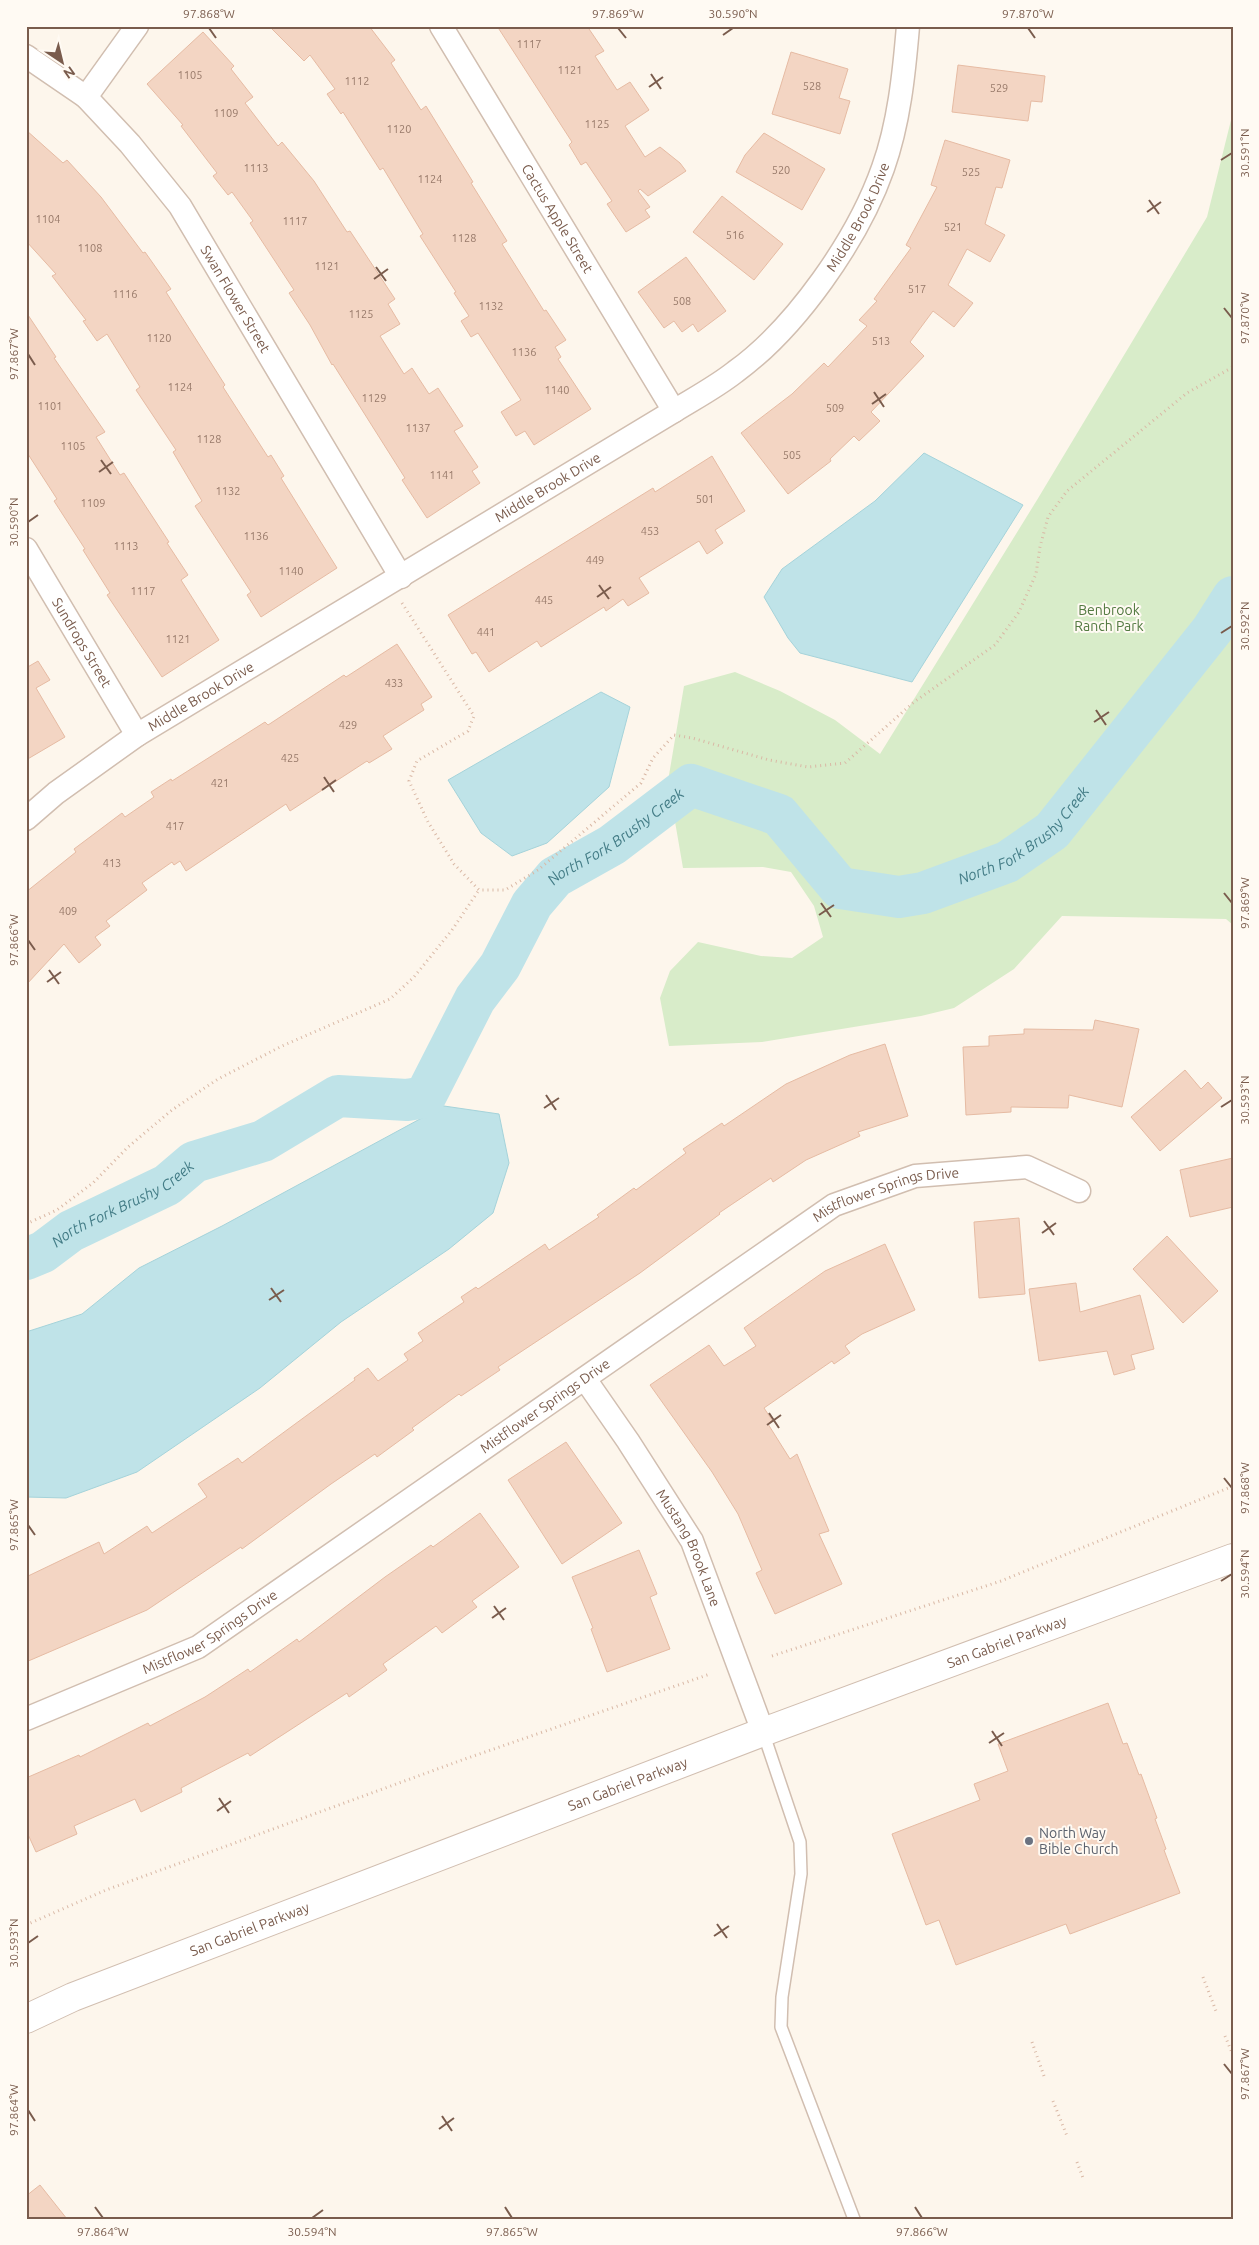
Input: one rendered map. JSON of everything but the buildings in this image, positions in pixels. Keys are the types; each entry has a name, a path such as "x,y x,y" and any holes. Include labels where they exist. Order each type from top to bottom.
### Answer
{"street":[{"path":"86,97 137,26"},
{"name":"Cactus Apple Street","path":"441,26 674,411"},
{"name":"Middle Brook Drive","path":"26,819 56,793 137,735 674,411 736,372 777,336 839,256 864,213 883,168 896,120 908,26"},
{"name":"Swan Flower Street","path":"26,56 86,97 130,144 180,206 401,577"},
{"name":"Sundrops Street","path":"26,549 137,735"},
{"name":"Mistflower Springs Drive","path":"26,1719 198,1647 834,1205 914,1176 1027,1166 1079,1192"},
{"name":"Mustang Brook Lane","path":"585,1379 628,1441 692,1541 764,1732"},
{"name":"San Gabriel Parkway","path":"26,2019 91,1990 764,1732 1233,1558"}],"lane":[{"path":"764,1732 800,1842 802,1874 782,1997 781,2027 854,2219"}],"path":[{"path":"402,603 474,716 468,731 417,761 409,781 428,822 454,864 479,890 505,890 538,870 641,783 653,758 674,736 692,738 769,760 808,767 845,763 914,702 995,645 1019,612 1036,574 1040,547 1048,517 1067,491 1187,393 1233,367"},
{"path":"26,1224 57,1210 93,1183 128,1147 172,1110 218,1079 282,1046 390,999 414,977 452,930 479,890"},
{"path":"772,1656 1001,1581 1233,1486"},
{"path":"26,1925 106,1890 462,1760 710,1674"},
{"path":"1203,1977 1216,2011"},
{"path":"1225,2036 1233,2055"},
{"path":"1032,2042 1044,2076"},
{"path":"1053,2101 1067,2136"},
{"path":"1077,2162 1083,2178"}],"green space":[{"name":"Benbrook Ranch Park","path":"1233,112 1233,925 1226,919 1062,916 1014,969 954,1008 921,1016 762,1042 669,1046 660,998 670,971 698,942 761,956 792,958 823,937 814,906 791,872 763,867 683,868 668,781 684,686 735,672 780,691 835,720 880,754 1037,500 1207,217"}],"water":[{"path":"924,453 1023,505 912,682 800,653 788,638 764,597 782,569 875,501"},
{"path":"601,692 630,707 609,787 547,843 512,856 481,833 448,780"},
{"path":"444,1106 499,1114 509,1163 493,1213 449,1249 341,1322 260,1388 137,1472 66,1498 26,1497 26,1332 82,1314 139,1268 222,1226"}],"waterway":[{"name":"North Fork Brushy Creek","path":"26,1259 43,1252 71,1231 167,1185 194,1162 263,1141 338,1096 407,1100 425,1097 475,999 500,966 532,904 555,877 612,845 691,785 779,815 840,888 899,897 923,893 1007,862 1052,831 1212,630 1233,597"}],"place":[{"name":"North Way Bible Church","path":"1029,1841"}]}
